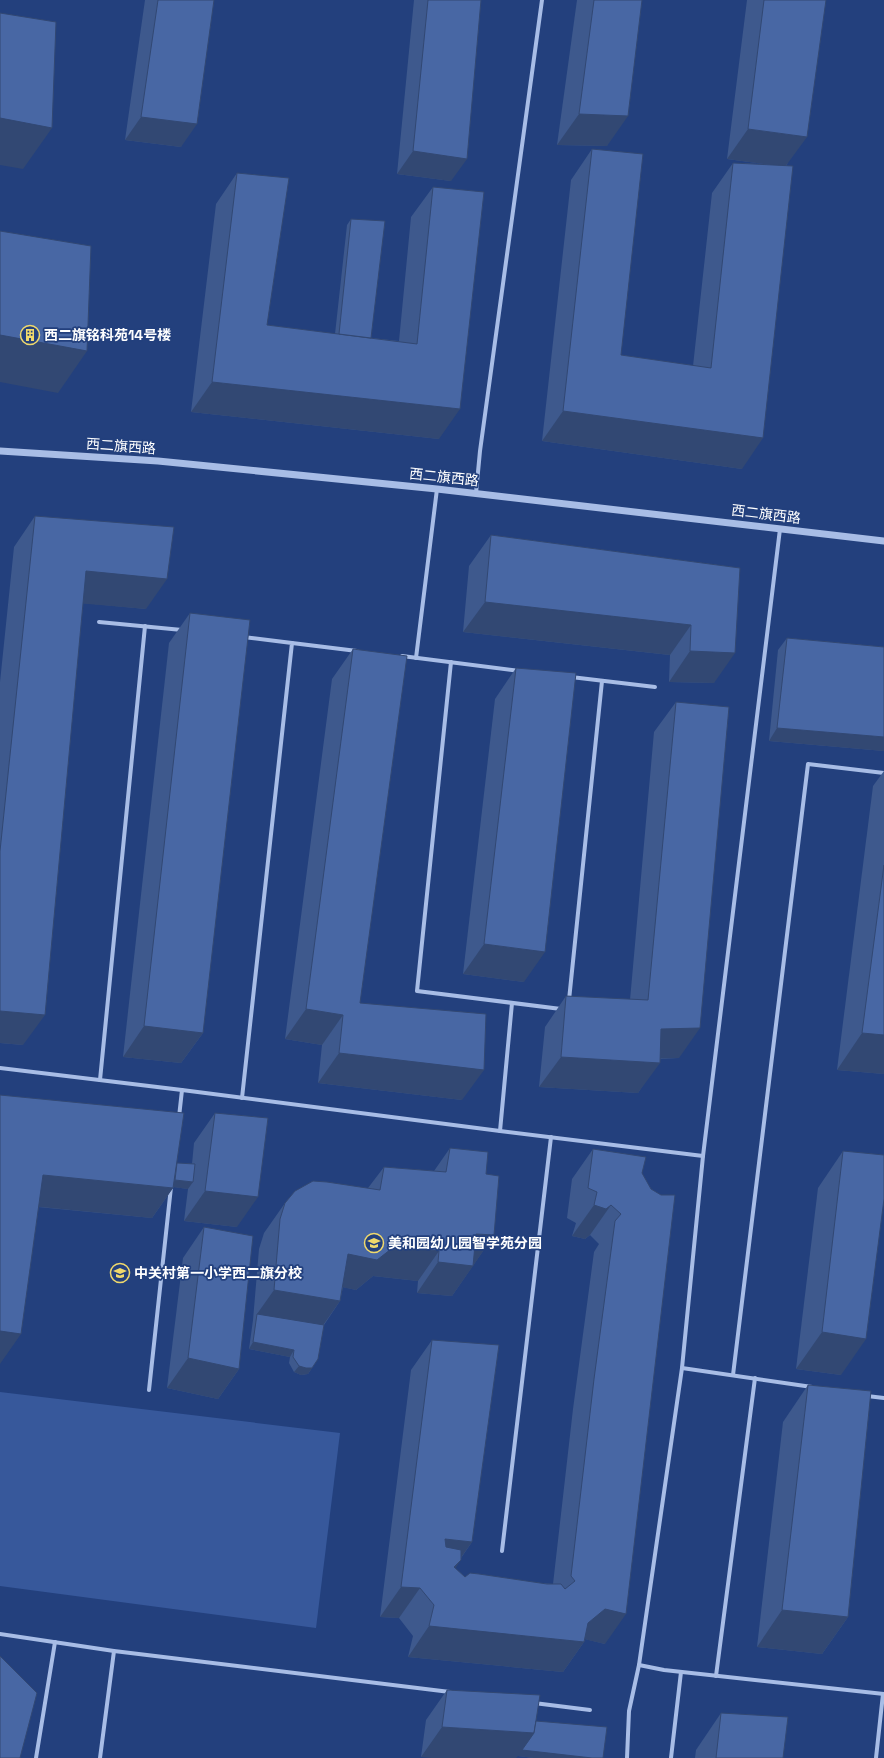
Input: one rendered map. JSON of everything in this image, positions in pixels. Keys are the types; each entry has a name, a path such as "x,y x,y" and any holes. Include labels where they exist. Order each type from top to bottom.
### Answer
{"street":[{"path":"476,494 480,451 542,0"},
{"name":"西二旗西路","path":"0,451 158,461 437,489 884,541"},
{"path":"416,658 437,489"},
{"path":"627,1758 629,1711 639,1665 682,1368 703,1156 780,529"},
{"path":"99,622 184,630"},
{"path":"100,1080 145,626"},
{"path":"238,637 362,651"},
{"path":"242,1098 292,643"},
{"path":"393,655 526,671"},
{"path":"451,662 417,991 568,1010"},
{"path":"564,676 655,687"},
{"path":"569,1002 602,681"},
{"path":"733,1375 808,764 884,773"},
{"path":"500,1131 512,1003"},
{"path":"0,1068 703,1156"},
{"path":"178,1120 182,1090"},
{"path":"502,1551 551,1138"},
{"path":"149,1390 172,1181"},
{"path":"682,1368 818,1388"},
{"path":"716,1676 755,1378"},
{"path":"865,1395 884,1398"},
{"path":"0,1634 114,1651 457,1693"},
{"path":"36,1758 54,1642"},
{"path":"100,1758 114,1651"},
{"path":"639,1665 681,1672 883,1694 876,1758"},
{"path":"671,1758 681,1672"},
{"path":"527,1702 590,1710"}],"shaded area":[{"path":"0,1392 340,1433 316,1628 0,1586"}],"building":[{"path":"158,0 214,0 197,124 141,117"},
{"path":"428,0 481,0 467,159 413,151"},
{"path":"594,0 642,0 628,116 579,114"},
{"path":"764,0 826,0 807,137 748,129"},
{"path":"0,13 56,22 52,128 0,118"},
{"path":"592,149 643,154 621,355 711,368 733,163 793,166 763,438 563,411"},
{"path":"237,173 289,178 267,325 417,344 433,187 484,192 460,409 212,382"},
{"path":"351,219 385,221 371,338 339,334"},
{"path":"0,231 91,246 87,351 0,335"},
{"path":"35,516 174,527 167,579 86,571 45,1015 0,1011 0,851"},
{"path":"491,535 740,568 735,653 690,651 691,625 485,602"},
{"path":"190,613 250,620 203,1033 144,1026"},
{"path":"787,638 884,647 884,737 777,728"},
{"path":"353,649 407,656 360,1003 486,1014 484,1070 339,1053 343,1015 306,1009"},
{"path":"516,668 576,673 545,952 484,944"},
{"path":"676,702 729,707 700,1028 661,1029 660,1063 561,1057 566,996 648,1000"},
{"path":"884,865 884,1035 862,1033"},
{"path":"0,1095 184,1113 173,1188 43,1175 21,1334 0,1331"},
{"path":"215,1113 268,1118 258,1197 205,1191"},
{"path":"450,1148 488,1152 486,1174 499,1176 494,1235 476,1234 473,1266 438,1262 439,1251 395,1246 377,1260 348,1254 340,1301 274,1290 280,1219 285,1203 295,1191 313,1181 380,1190 384,1167 446,1172"},
{"path":"593,1149 646,1157 642,1173 651,1189 661,1195 675,1195 626,1614 605,1609 588,1623 584,1642 429,1626 434,1605 420,1588 401,1587 432,1340 499,1345 472,1542 445,1539 446,1547 461,1550 461,1560 454,1567 465,1577 470,1573 479,1574 547,1584 561,1584 565,1589 575,1581 571,1576 594,1379 615,1221 621,1214 611,1205 606,1209 594,1205 597,1192 588,1188"},
{"path":"843,1151 884,1155 884,1199 866,1339 822,1332"},
{"path":"177,1163 195,1164 193,1182 175,1180"},
{"path":"204,1227 253,1236 239,1369 188,1358"},
{"path":"257,1314 324,1325 318,1359 312,1368 299,1366 293,1357 294,1350 253,1342"},
{"path":"808,1385 871,1391 848,1617 782,1610"},
{"path":"0,1656 37,1693 20,1758 0,1758"},
{"path":"447,1690 540,1695 534,1733 442,1727"},
{"path":"721,1713 788,1717 783,1758 716,1758"},
{"path":"536,1721 607,1727 603,1758 522,1750 534,1733"}],"place":[{"name":"西二旗铭科苑14号楼","path":"30,335"},
{"name":"美和园幼儿园智学苑分园","path":"374,1243"},
{"name":"中关村第一小学西二旗分校","path":"120,1273"}]}
